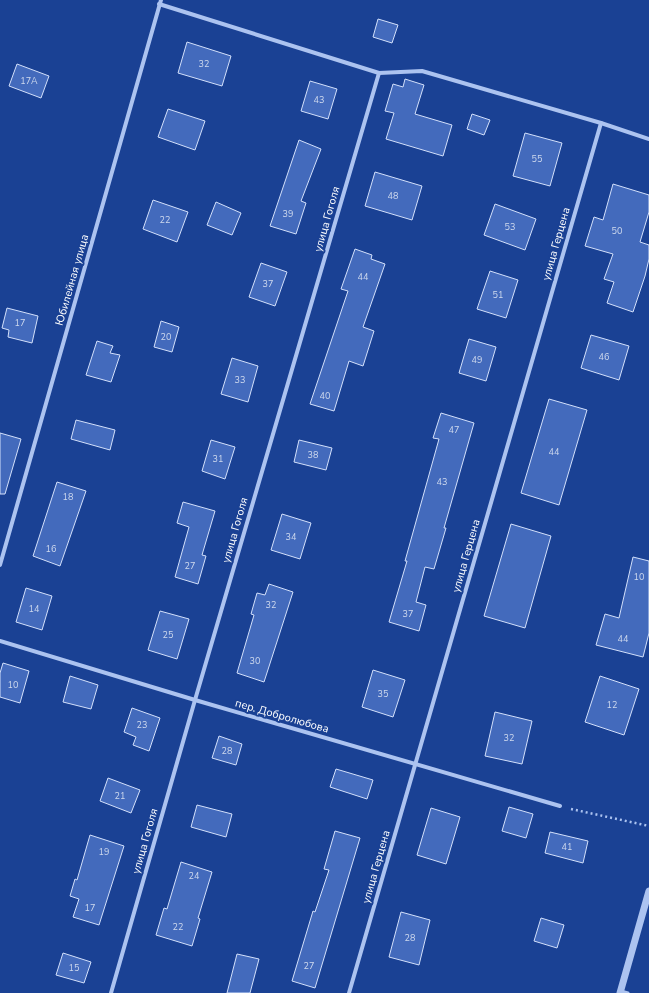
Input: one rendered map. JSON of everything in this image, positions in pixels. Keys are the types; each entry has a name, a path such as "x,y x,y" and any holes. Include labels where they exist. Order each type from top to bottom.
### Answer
{"street":[{"path":"160,2 379,73 422,71 601,123 649,139"},
{"name":"Юбилейная улица","path":"0,565 160,2"},
{"name":"улица Гоголя","path":"111,993 195,700 379,73"},
{"name":"улица Герцена","path":"349,993 601,123"},
{"name":"пер. Добролюбова","path":"0,641 414,765 560,806"},
{"path":"623,992 649,891"}],"path":[{"path":"560,806 649,826"}],"building":[{"path":"378,19 398,25 392,43 373,37"},
{"path":"187,42 231,56 222,86 178,73"},
{"path":"17,64 49,76 41,98 9,86"},
{"path":"405,79 424,85 415,114 452,125 443,156 386,139 394,113 385,111 393,84 403,87"},
{"path":"310,81 337,89 328,119 301,111"},
{"path":"168,109 205,121 195,150 158,137"},
{"path":"472,114 490,120 484,135 467,129"},
{"path":"525,133 562,143 550,186 513,176"},
{"path":"299,140 321,149 301,201 306,203 296,234 270,226"},
{"path":"375,172 422,186 412,220 365,206"},
{"path":"613,184 649,195 649,212 640,242 649,245 649,259 633,312 607,303 614,282 604,279 613,254 585,246 594,217 603,220"},
{"path":"153,200 188,212 177,242 143,229"},
{"path":"216,202 241,213 232,235 207,225"},
{"path":"495,204 536,219 525,250 484,235"},
{"path":"355,249 372,255 371,259 385,264 363,327 374,331 363,366 349,361 334,411 310,404 348,291 341,289"},
{"path":"261,263 287,272 275,306 249,297"},
{"path":"490,271 518,280 506,318 477,309"},
{"path":"7,308 38,316 32,343 8,337 9,330 2,328"},
{"path":"161,321 179,327 172,352 154,347"},
{"path":"591,335 629,346 619,380 581,368"},
{"path":"469,339 496,347 486,381 459,373"},
{"path":"97,341 113,346 110,353 120,355 111,382 86,375"},
{"path":"232,358 258,366 248,402 221,394"},
{"path":"549,399 587,410 559,505 521,493"},
{"path":"441,413 474,423 434,569 425,567 416,602 426,605 419,631 389,622 407,561 405,561 439,439 433,438"},
{"path":"76,420 115,430 110,450 71,439"},
{"path":"0,433 21,439 5,494 0,494"},
{"path":"211,440 235,447 225,479 202,471"},
{"path":"299,440 332,448 326,470 294,462"},
{"path":"57,482 86,491 60,566 33,556"},
{"path":"183,502 215,511 202,555 206,556 198,584 175,577 189,527 177,523"},
{"path":"282,514 311,523 300,559 271,550"},
{"path":"511,524 551,536 525,628 484,616"},
{"path":"633,557 649,561 649,633 643,657 596,645 605,614 619,618"},
{"path":"269,584 293,592 264,682 237,673 254,615 251,614 257,593 265,595"},
{"path":"26,588 52,596 42,630 16,622"},
{"path":"160,611 189,619 177,659 148,650"},
{"path":"3,663 29,671 20,703 0,697 0,673"},
{"path":"373,670 405,680 393,717 362,707"},
{"path":"70,676 98,685 91,709 63,702"},
{"path":"600,676 639,689 624,735 585,722"},
{"path":"132,708 160,718 149,751 133,745 136,737 124,732"},
{"path":"495,712 532,721 522,764 485,756"},
{"path":"219,736 242,744 236,765 212,758"},
{"path":"336,769 373,780 367,799 330,787"},
{"path":"108,778 140,790 131,813 100,801"},
{"path":"197,805 232,814 226,837 191,827"},
{"path":"509,807 533,814 526,838 502,831"},
{"path":"431,808 460,817 446,864 417,855"},
{"path":"335,831 360,838 315,988 292,981 313,911 315,912 329,870 324,869"},
{"path":"550,832 588,841 583,863 545,853"},
{"path":"90,835 124,846 99,925 73,917 79,899 70,896 75,879 77,880"},
{"path":"181,862 212,872 198,918 200,919 192,946 156,935 164,908 167,909"},
{"path":"401,912 430,920 419,965 389,957"},
{"path":"541,918 564,925 557,948 534,941"},
{"path":"63,953 91,962 84,983 56,975"},
{"path":"237,954 259,959 250,993 227,993"}]}
